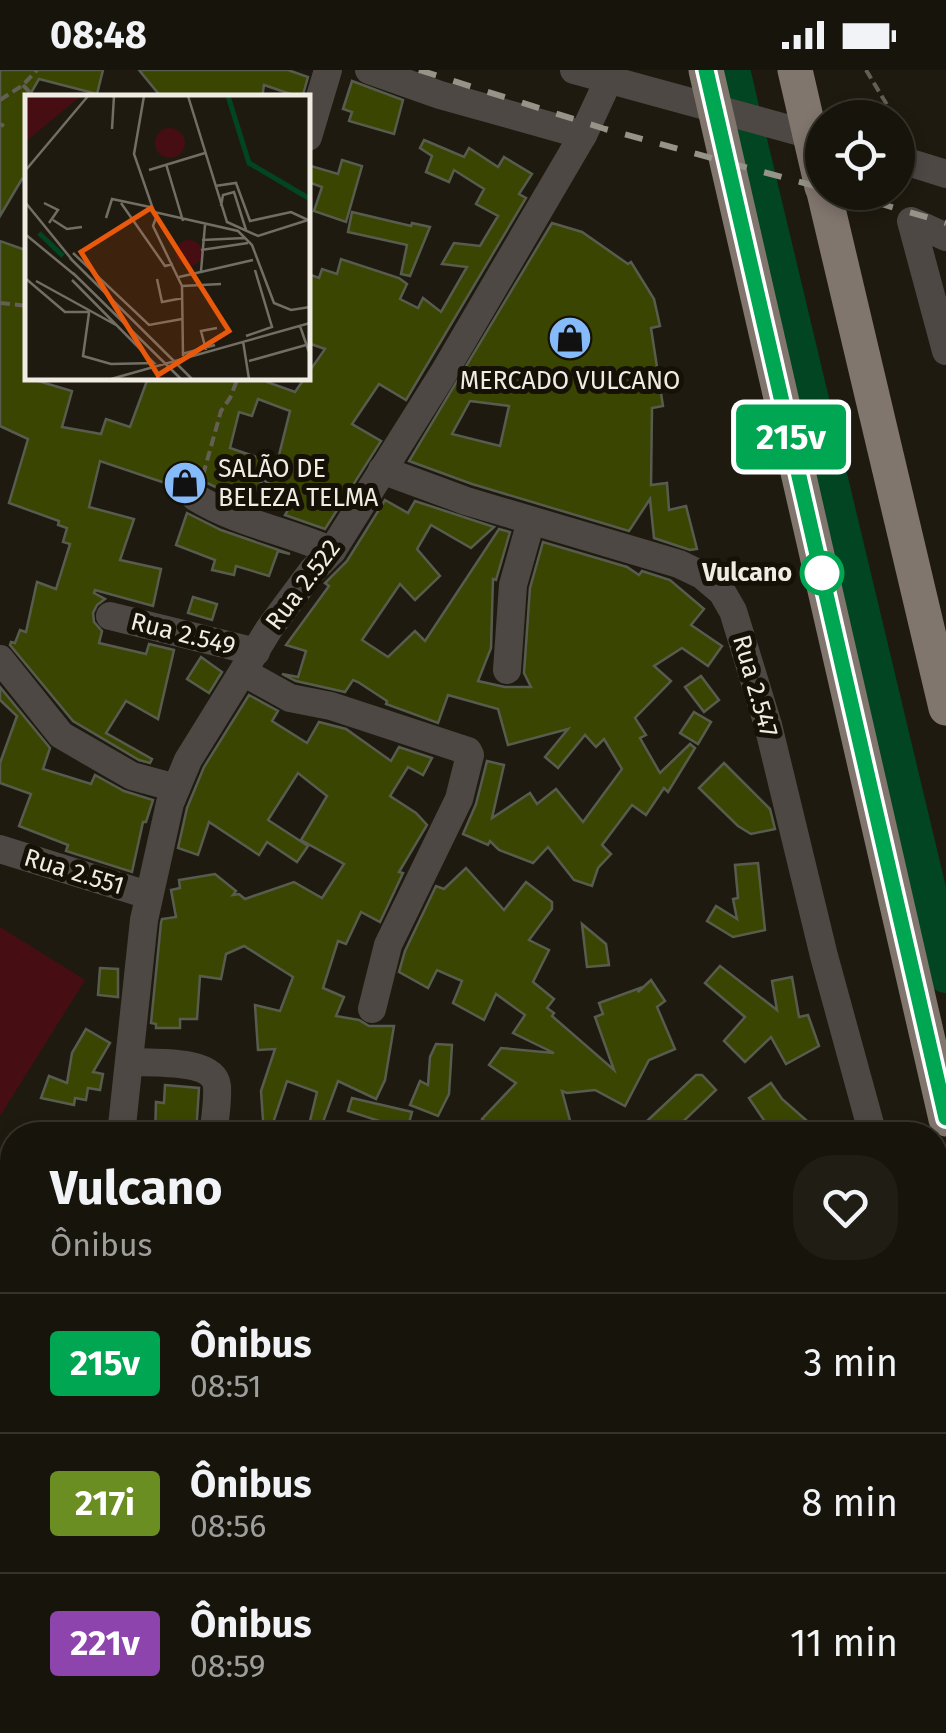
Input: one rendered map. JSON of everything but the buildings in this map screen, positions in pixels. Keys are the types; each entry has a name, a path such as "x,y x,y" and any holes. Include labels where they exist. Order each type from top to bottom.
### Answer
{"main road":[{"path":"706,70 946,1119"},
{"path":"795,70 805,113"},
{"path":"828,210 946,708"}],"street":[{"path":"310,130 328,70"},
{"path":"369,70 440,95 583,135"},
{"path":"574,70 805,133"},
{"name":"Rua 2.522","path":"123,1122 148,894 176,788 188,760 298,590 332,551 443,374 583,135 610,79"},
{"path":"915,164 946,174"},
{"path":"946,237 911,221 946,351"},
{"name":"Rua 2.547","path":"382,470 466,501 596,538 702,574 722,592 733,611 768,725 869,1122"},
{"path":"196,497 332,551"},
{"path":"507,670 513,584 531,521"},
{"name":"Rua 2.549","path":"110,616 249,662 290,698 330,706 468,751 459,798 388,945 372,1009"},
{"path":"0,659 61,735 132,776 176,788"},
{"name":"Rua 2.551","path":"0,849 148,894"},
{"path":"130,1062 201,1067 213,1074 217,1086 215,1122"}],"path":[{"path":"0,100 37,70"},
{"path":"866,70 884,100"},
{"path":"23,85 32,95"},
{"path":"0,303 25,306"},
{"path":"196,497 220,411 237,380"}],"shaded area":[{"path":"0,927 85,980 0,1116"}],"waterway":[{"path":"730,70 946,973"}],"railway":[{"path":"419,70 605,129 805,183"},
{"path":"902,210 946,223"}],"bus line":[{"name":"215v","path":"706,70 946,1118"}],"place":[{"name":"MERCADO VULCANO","path":"570,338"},
{"name":"SALÃO DE BELEZA TELMA","path":"185,483"},
{"name":"Vulcano","path":"822,573"}]}
